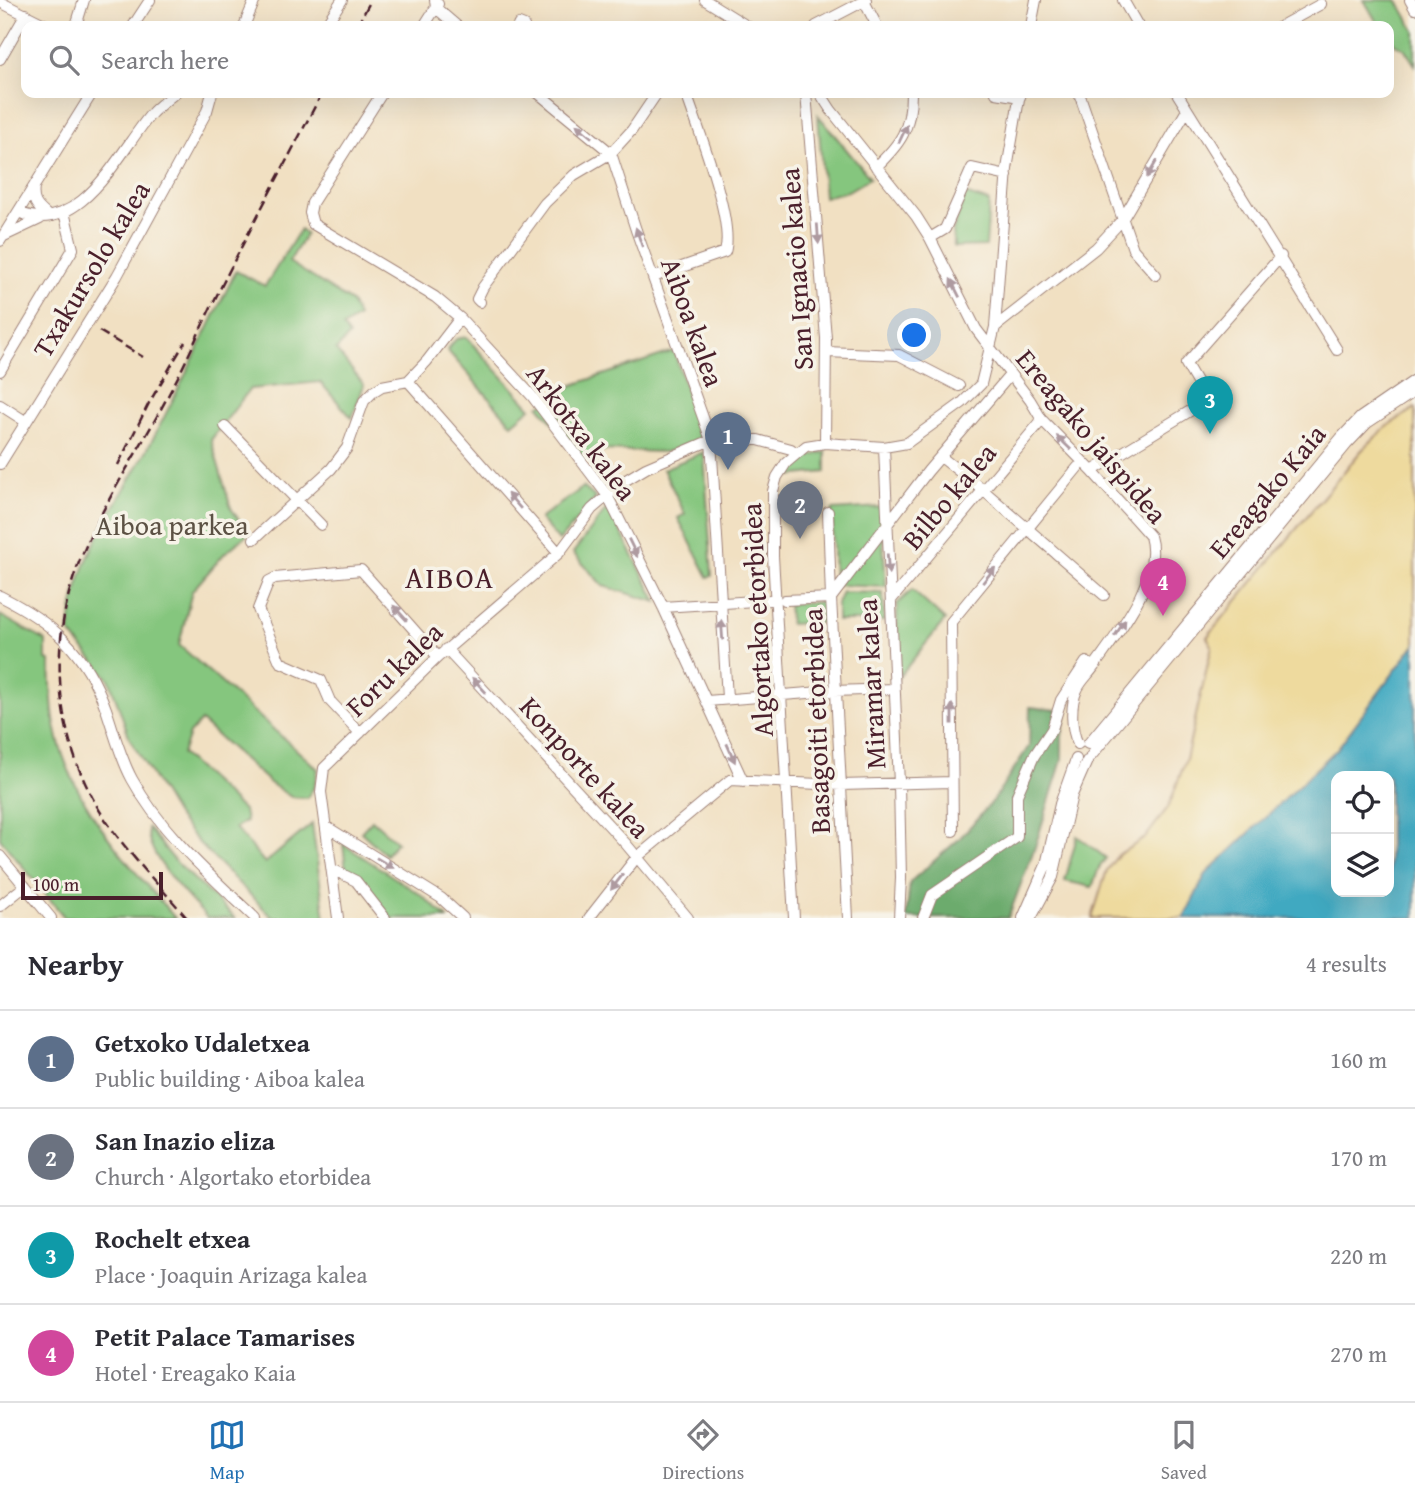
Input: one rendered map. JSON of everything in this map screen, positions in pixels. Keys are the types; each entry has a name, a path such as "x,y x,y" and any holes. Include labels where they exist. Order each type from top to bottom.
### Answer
{"street":[{"path":"78,21 84,0"},
{"path":"136,21 150,0"},
{"path":"246,21 255,0"},
{"path":"328,21 342,0"},
{"path":"705,0 739,21"},
{"path":"826,21 865,0 875,21"},
{"path":"1033,21 1035,0"},
{"path":"1123,0 1135,21"},
{"path":"1410,0 1415,9"},
{"path":"0,2 39,21"},
{"path":"427,21 437,3 453,21"},
{"path":"1290,21 1321,4"},
{"path":"837,21 847,11"},
{"path":"22,21 26,14"},
{"path":"0,58 21,22"},
{"path":"2,239 89,98"},
{"path":"18,212 31,217 74,208 103,181 152,113 169,98"},
{"name":"Txakursolo kalea","path":"0,464 117,276 207,111 211,98"},
{"name":"Arkotxa kalea","path":"379,98 312,203 310,213 313,224 435,297 460,318 531,396 607,495 663,607 743,781"},
{"path":"544,98 611,153"},
{"path":"480,302 477,299 483,287 545,203 574,175 611,153 632,130 653,98"},
{"path":"653,277 715,257 725,252 727,245 723,208 717,185 688,98"},
{"name":"San Ignacio kalea","path":"806,98 826,352 825,443"},
{"name":"Ereagako jaispidea","path":"823,98 916,216 976,329 1042,420 1150,536 1152,559 1138,599 1076,691 1074,736 1083,744"},
{"path":"876,167 895,149 906,130 911,98"},
{"path":"795,453 806,446 825,443 893,447 914,439 975,391 985,374 995,327 1007,176 1020,98"},
{"path":"1081,98 1133,249 1156,275"},
{"path":"1180,98 1281,256 1337,350"},
{"path":"995,327 1096,248 1122,220 1187,110"},
{"name":"Aiboa kalea","path":"611,153 711,440 727,698"},
{"path":"930,238 945,229 972,168 1007,176"},
{"path":"34,187 33,199 38,208 47,215"},
{"path":"0,371 74,249 64,212"},
{"path":"2,239 47,215"},
{"path":"1092,471 1210,405 1186,364 1281,256"},
{"path":"254,539 331,469 347,448 364,401 382,386 408,381 460,318"},
{"path":"826,352 899,355 958,386"},
{"name":"Basagoiti etorbidea","path":"848,918 831,598 940,457 1010,375"},
{"name":"Ereagako Kaia","path":"1085,759 1073,751 1083,744 1341,438 1361,417 1415,380"},
{"path":"408,381 559,552"},
{"name":"Ereagako Kaia","path":"1023,918 1046,866 1060,804 1085,759 1348,444 1367,423 1415,391"},
{"path":"0,405 25,421"},
{"name":"Bilbo kalea","path":"891,600 1042,420"},
{"path":"225,426 321,525"},
{"name":"Foru kalea","path":"338,918 321,792 324,768 442,653 559,552 592,509 607,495 646,468 711,440 758,440 791,449 795,453"},
{"name":"Miramar kalea","path":"884,447 899,784 899,918"},
{"name":"Algortako etorbidea","path":"794,918 772,505 777,477 795,453"},
{"path":"940,457 1104,595"},
{"path":"953,831 951,622 1078,467"},
{"path":"785,600 831,598 828,512"},
{"name":"Konporte kalea","path":"360,733 330,701 321,680 280,663 258,609 268,581 275,578 361,570 626,844 688,918"},
{"path":"0,596 41,619 60,633 75,651 95,683 131,778 156,816 185,851 255,918"},
{"path":"663,607 770,600"},
{"path":"923,918 932,895 1017,837 1017,795 1031,763 1052,729 1061,700 1086,662 1094,666"},
{"path":"707,701 834,691 894,690"},
{"path":"1083,744 1092,751 1085,759"},
{"name":"Ereagako Kaia","path":"1031,918 1053,877 1072,795 1085,759"},
{"path":"589,918 636,858 730,780 841,785 952,782"},
{"path":"327,827 441,898 463,918"},
{"path":"0,856 51,918"},
{"path":"332,869 356,881 385,918"},
{"path":"0,906 25,886"}],"green space":[{"path":"1364,0 1397,0 1415,31 1415,65 1404,48 1394,43 1394,21 1376,21"},
{"path":"818,115 870,178 848,191 824,197"},
{"path":"965,194 989,202 986,246 954,247 953,231"},
{"name":"Aiboa parkea","path":"300,230 306,234 289,262 351,302 358,317 343,327 349,336 336,350 364,385 352,418 320,382 250,389 211,440 231,508 248,534 224,554 192,591 179,645 318,769 314,787 307,798 291,797 270,783 201,721 189,734 182,754 244,811 246,821 235,828 265,863 312,824 325,918 273,918 177,817 130,739 109,679 70,633 73,608 87,560 148,448 236,271 265,286"},
{"path":"466,337 531,408 512,424 447,350 456,339"},
{"path":"674,351 701,440 666,452 597,450 584,461 539,406 573,385"},
{"path":"704,452 712,576 708,577 678,518 685,514 663,469"},
{"path":"826,452 826,472 786,476 803,460"},
{"path":"583,487 596,498 559,541 540,519"},
{"path":"608,507 657,602 603,586 573,553"},
{"path":"881,507 886,587 834,585 832,510"},
{"path":"912,590 945,620 898,678 897,604"},
{"path":"842,592 883,593 884,621 837,621 837,604"},
{"path":"826,602 827,622 790,624 788,604"},
{"path":"0,615 46,641 55,725 62,753 73,779 102,829 175,918 65,918 0,839"},
{"path":"1030,707 1066,711 1062,760 1035,847 1008,918 906,918 910,882 959,839 993,801 1029,746"},
{"path":"372,820 397,842 386,855 361,832"},
{"path":"148,828 175,861 235,918 207,918 180,888 153,851"},
{"path":"1077,836 1106,858 1092,887 1065,881"},
{"path":"343,844 421,895 448,918 391,918 367,887 346,870"}],"sand":[{"path":"1415,408 1415,644 1337,749 1206,874 1184,918 1092,918 1107,870 1118,855 1145,838 1169,806 1186,759 1212,646 1207,637 1361,451 1386,427"}],"water":[{"path":"1415,644 1415,918 1184,918 1206,874 1337,749"}],"railway":[{"path":"360,21 371,0"},
{"path":"187,918 122,843 86,785 73,752 60,684 64,615 72,581 94,528 177,378 319,98"},
{"path":"99,331 143,357"},
{"path":"118,465 149,403 185,342"}],"place":[{"name":"Rochelt etxea","path":"1210,434"},
{"name":"Getxoko Udaletxea","path":"728,470"},
{"name":"San Inazio eliza","path":"800,539"},
{"name":"Petit Palace Tamarises","path":"1163,616"}],"district":[{"name":"AIBOA","path":"450,578"}]}
